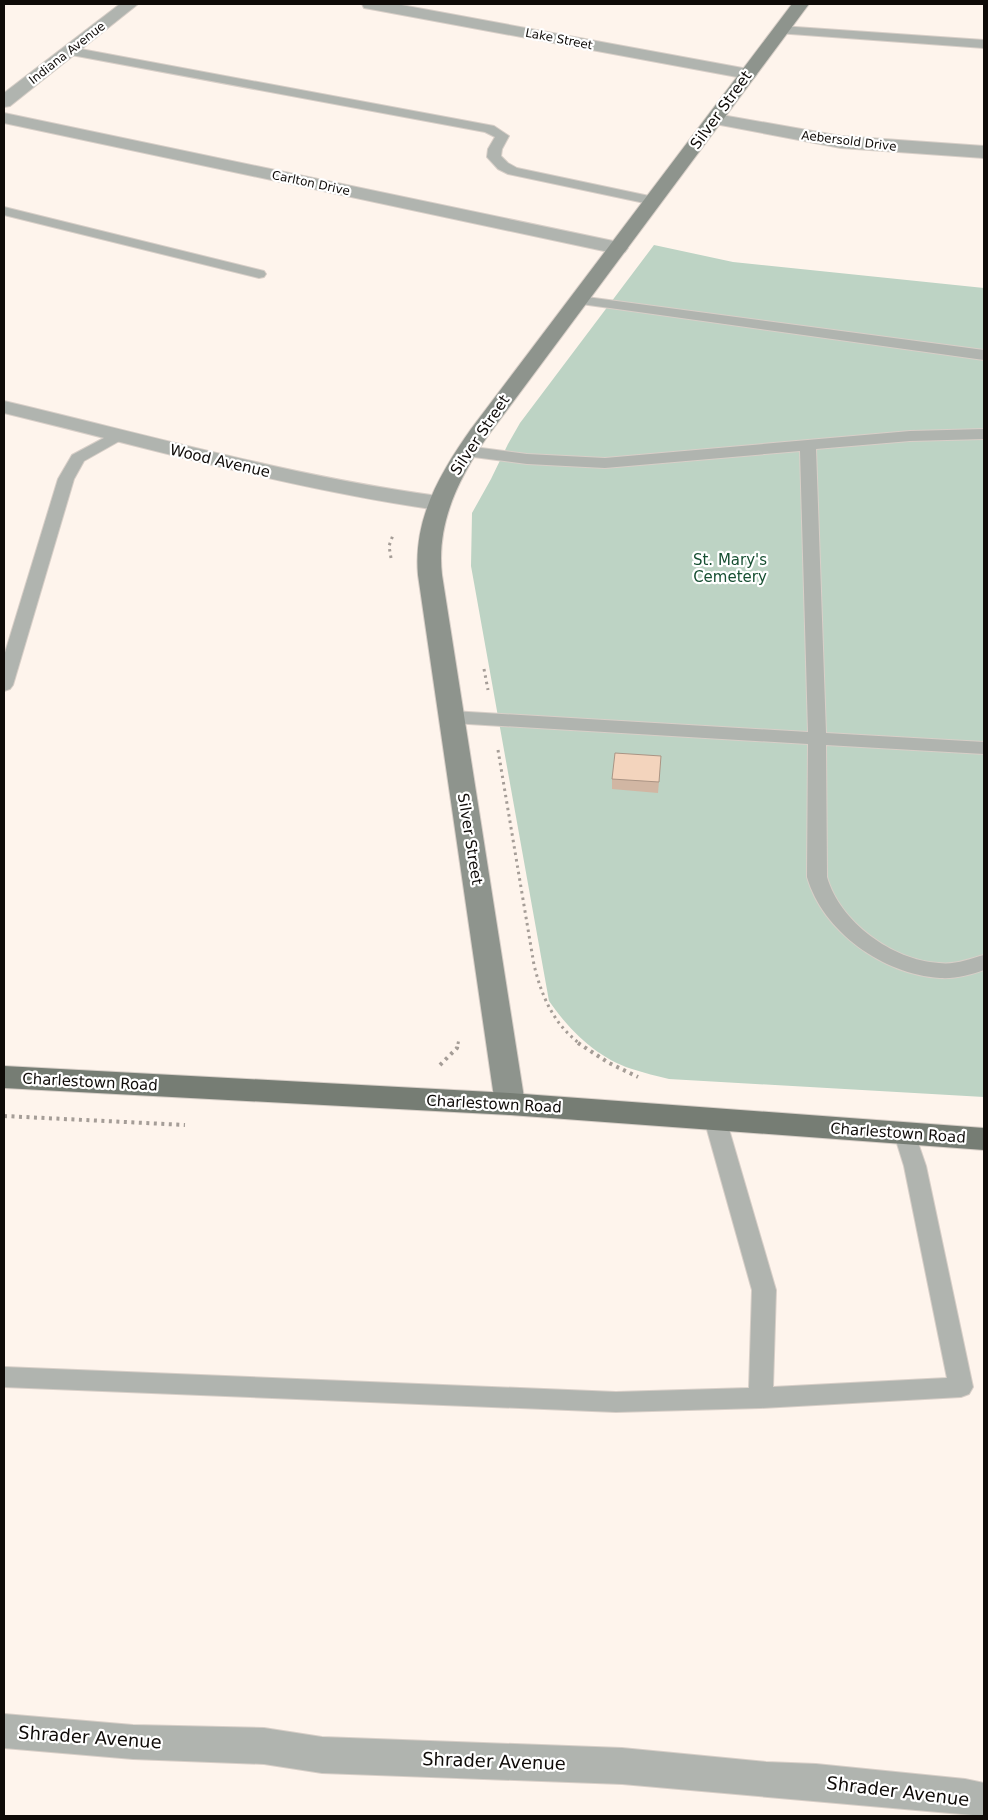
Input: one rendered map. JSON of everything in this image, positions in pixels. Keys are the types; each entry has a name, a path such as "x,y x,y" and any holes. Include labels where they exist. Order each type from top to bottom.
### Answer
{"main road":[{"name":"Silver Street","path":"510,1104 430,575 429,545 438,503 466,450 801,4"},
{"name":"Charlestown Road","path":"4,1077 510,1104 984,1139"}],"street":[{"name":"Indiana Avenue","path":"4,102 130,4"},
{"name":"Lake Street","path":"370,4 748,74"},
{"name":"Carlton Drive","path":"4,118 618,248"},
{"name":"Aebersold Drive","path":"716,119 842,142 891,147 984,152"},
{"name":"Wood Avenue","path":"4,408 190,455 358,493 438,503"},
{"name":"Shrader Avenue","path":"4,1731 133,1742 264,1746 322,1755 622,1766 766,1780 816,1782 984,1801"}],"lane":[{"path":"781,30 984,44"},
{"path":"70,50 489,129 502,136 495,149 494,157 513,171 654,201"},
{"path":"4,212 126,240 259,274"},
{"path":"579,300 984,355"},
{"path":"466,450 527,459 605,463 910,436 984,434"},
{"path":"4,685 66,479 78,458 117,436"},
{"path":"808,446 817,737 818,877 822,894 834,912 870,945 891,959 928,970 960,970 984,962"},
{"path":"452,717 984,748"},
{"path":"715,1119 764,1290 761,1398"},
{"path":"4,1377 616,1402 761,1398 961,1387 915,1166 905,1134"}],"green space":[{"name":"St. Mary's Cemetery","path":"654,245 733,262 984,288 984,1097 669,1079 632,1069 607,1058 585,1042 565,1022 549,1001 471,566 472,513 520,423"}],"building":[{"path":"615,753 661,756 659,782 612,779"}]}
